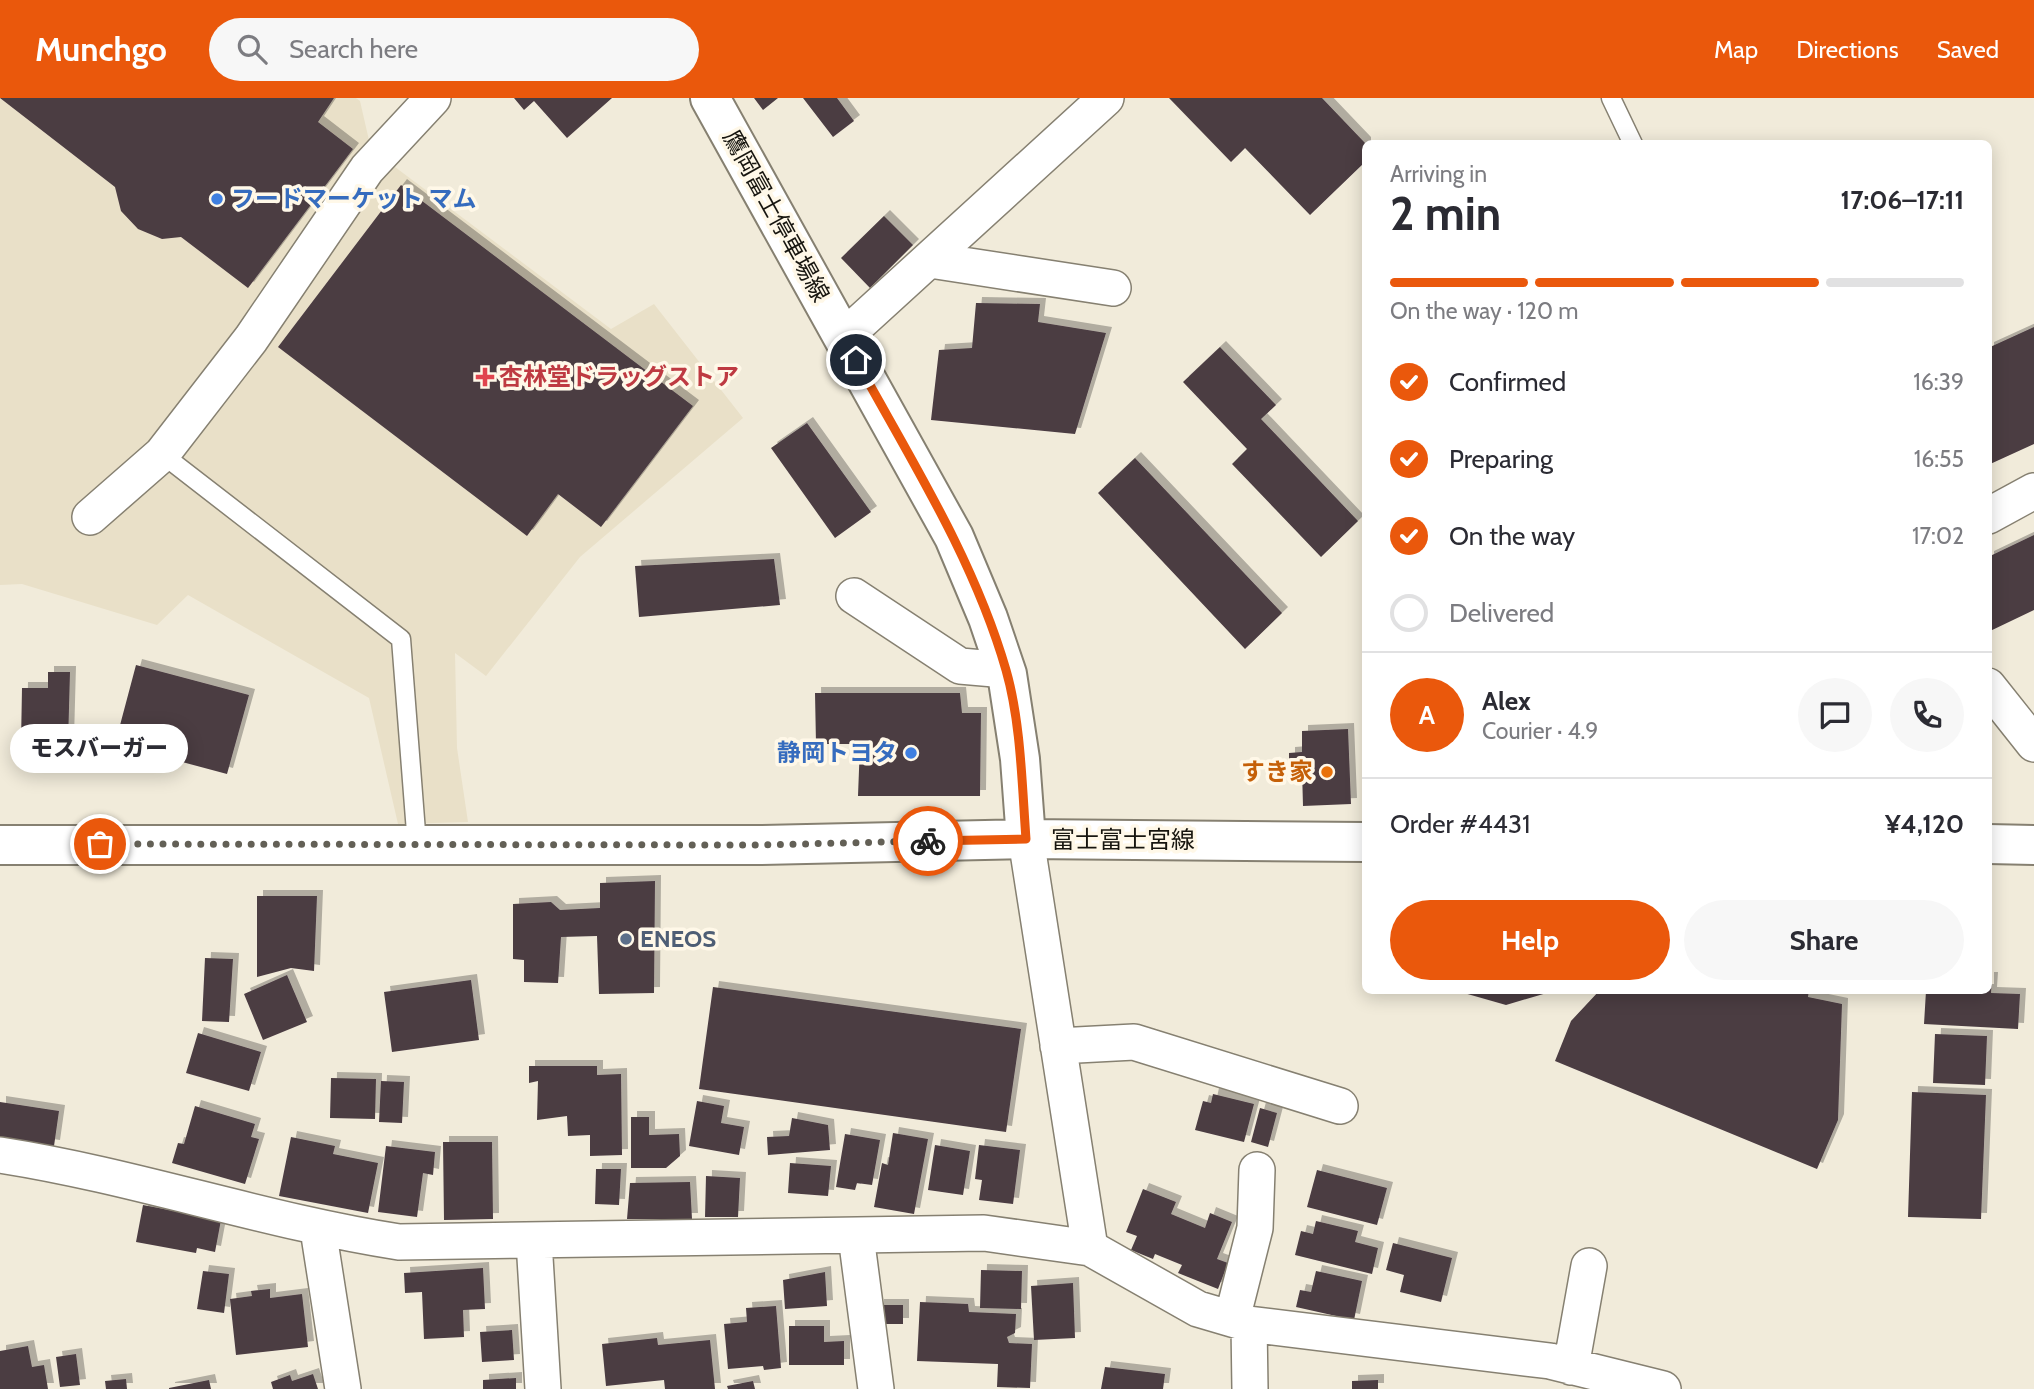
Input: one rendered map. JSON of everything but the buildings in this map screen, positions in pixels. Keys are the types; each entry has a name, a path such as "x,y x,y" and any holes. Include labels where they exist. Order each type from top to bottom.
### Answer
{"main road":[{"name":"鷹岡富士停車場線","path":"710,98 954,537 988,618 1006,670 1020,759 1026,839"},
{"name":"富士富士宮線","path":"0,845 759,845 1026,839 1362,842"},
{"path":"1992,844 2034,845"}],"street":[{"path":"90,517 162,454 251,339 367,169 433,98"},
{"path":"844,337 1106,98"},
{"path":"930,260 1113,288"},
{"path":"1992,514 2034,491"},
{"path":"854,596 960,666 1006,670"},
{"path":"1992,691 2034,744"},
{"path":"1026,839 1090,1248"},
{"path":"1058,1046 1134,1041 1340,1106"},
{"path":"0,1155 79,1167 317,1229 399,1242 984,1233 1090,1248 1198,1309 1241,1322 1550,1362 1662,1389"},
{"path":"1250,1389 1241,1322 1255,1228 1257,1170"},
{"path":"317,1229 343,1389"},
{"path":"856,1236 876,1389"},
{"path":"534,1241 543,1389"},
{"path":"1570,1367 1589,1266"}],"lane":[{"path":"1611,98 1631,140"},
{"path":"162,454 401,639 416,845"}],"shaded area":[{"path":"0,98 356,98 360,101 371,149 611,329 654,304 743,418 580,557 486,676 455,653 457,748 468,822 398,824 369,698 188,595 157,625 22,584 0,585"}],"way so far":[{"path":"100,844 759,845 928,841"}],"place":[{"name":"フードマーケット マム","path":"217,199"},
{"name":"杏林堂ドラッグストア","path":"485,377"},
{"name":"静岡トヨタ","path":"911,753"},
{"name":"すき家","path":"1327,772"},
{"name":"モスバーガー","path":"100,844"},
{"name":"ENEOS","path":"626,939"}],"route":[{"path":"856,360 954,537 988,618 1007,674 1020,759 1026,839 928,841"}]}
